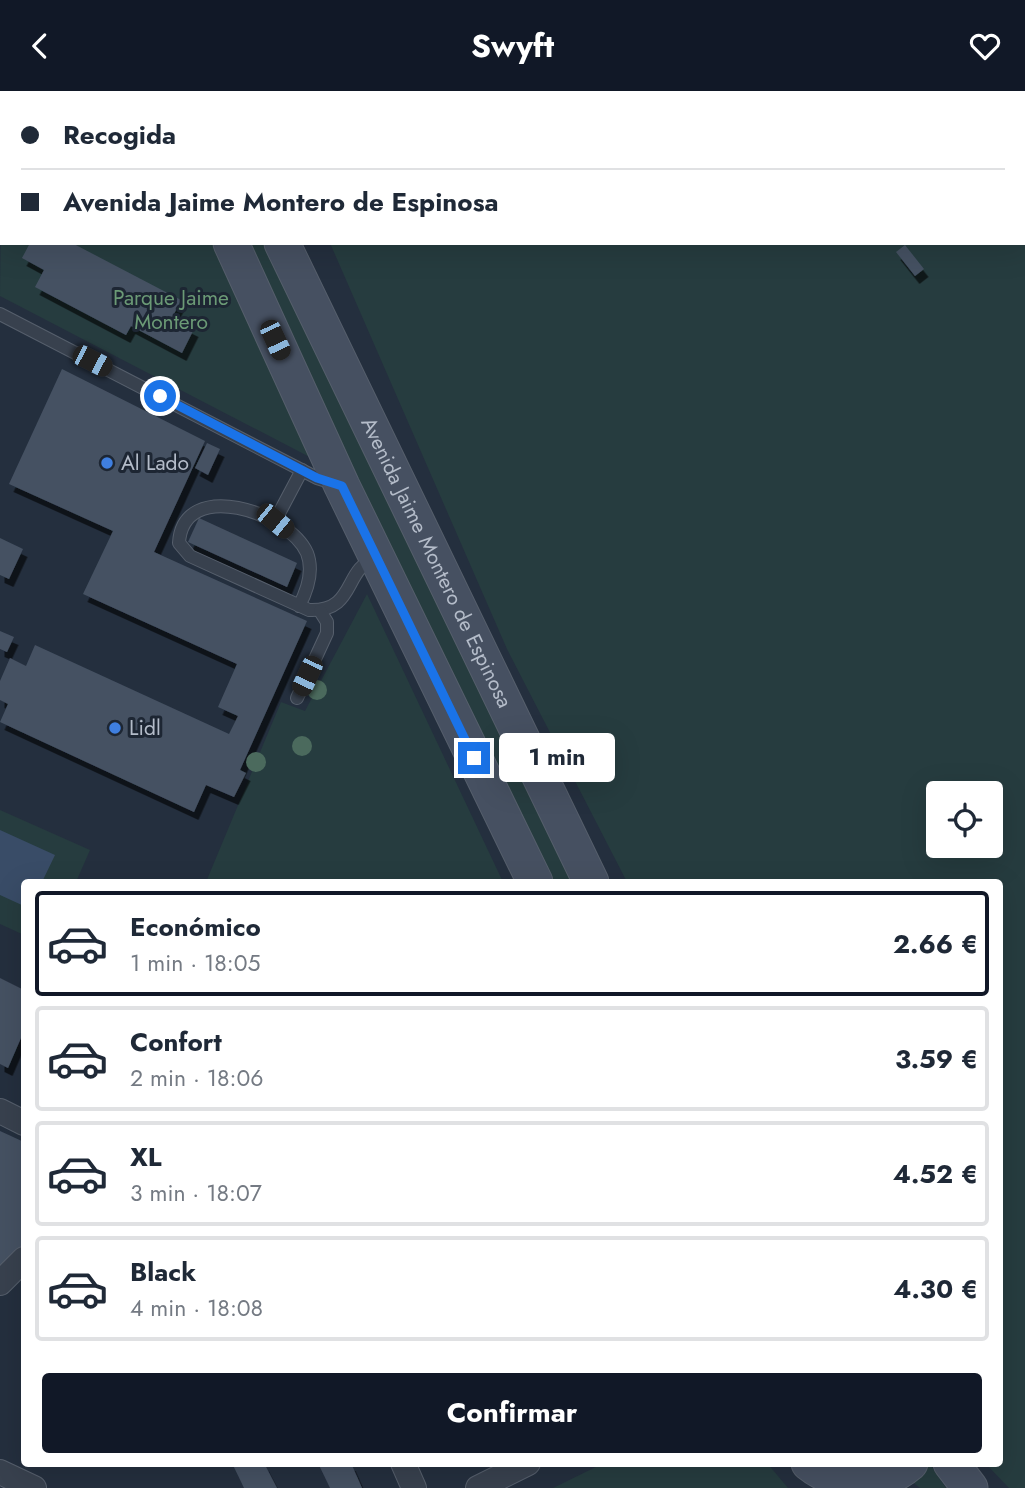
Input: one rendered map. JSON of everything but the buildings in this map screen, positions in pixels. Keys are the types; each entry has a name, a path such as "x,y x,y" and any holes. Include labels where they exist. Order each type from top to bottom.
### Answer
{"main road":[{"path":"232,245 342,486 534,879"},
{"name":"Avenida Jaime Montero de Espinosa","path":"283,245 590,879"},
{"path":"813,1467 821,1473 853,1485 885,1479 906,1467"},
{"path":"954,1467 970,1488"}],"street":[{"path":"0,1111 21,1122"},
{"path":"0,1283 21,1262"},
{"path":"405,1467 414,1488"},
{"path":"478,1488 520,1467"},
{"path":"0,1472 34,1488"}],"lane":[{"path":"0,314 302,470 342,486"},
{"path":"275,521 302,470"},
{"path":"299,606 310,577 307,555 301,544 275,521 242,508 207,508 190,518 183,528 179,543 190,556 299,606 309,610 320,611 339,602 361,566 378,559"},
{"path":"297,698 327,633 327,622 320,611"}],"green space":[{"name":"Parque Jaime Montero","path":"1,245 216,245 323,464 0,296"},
{"path":"243,245 264,245 571,879 550,879"},
{"path":"331,245 1025,245 1025,1488 1009,1488 989,1467 1003,1467 1003,879 625,879 507,649"},
{"path":"367,594 502,879 207,879 281,702 305,711"},
{"path":"0,810 90,850 77,879 21,879 21,934 0,924"},
{"path":"596,1467 770,1467 788,1488 553,1488"},
{"path":"924,1467 932,1467 946,1488 920,1488 910,1480"}],"water":[{"path":"0,830 55,855 43,879 21,879 21,905 0,895"}],"place":[{"name":"Al Lado","path":"107,463"},
{"name":"Lidl","path":"115,728"}],"route":[{"path":"160,396 317,478 342,486 474,758"}]}
